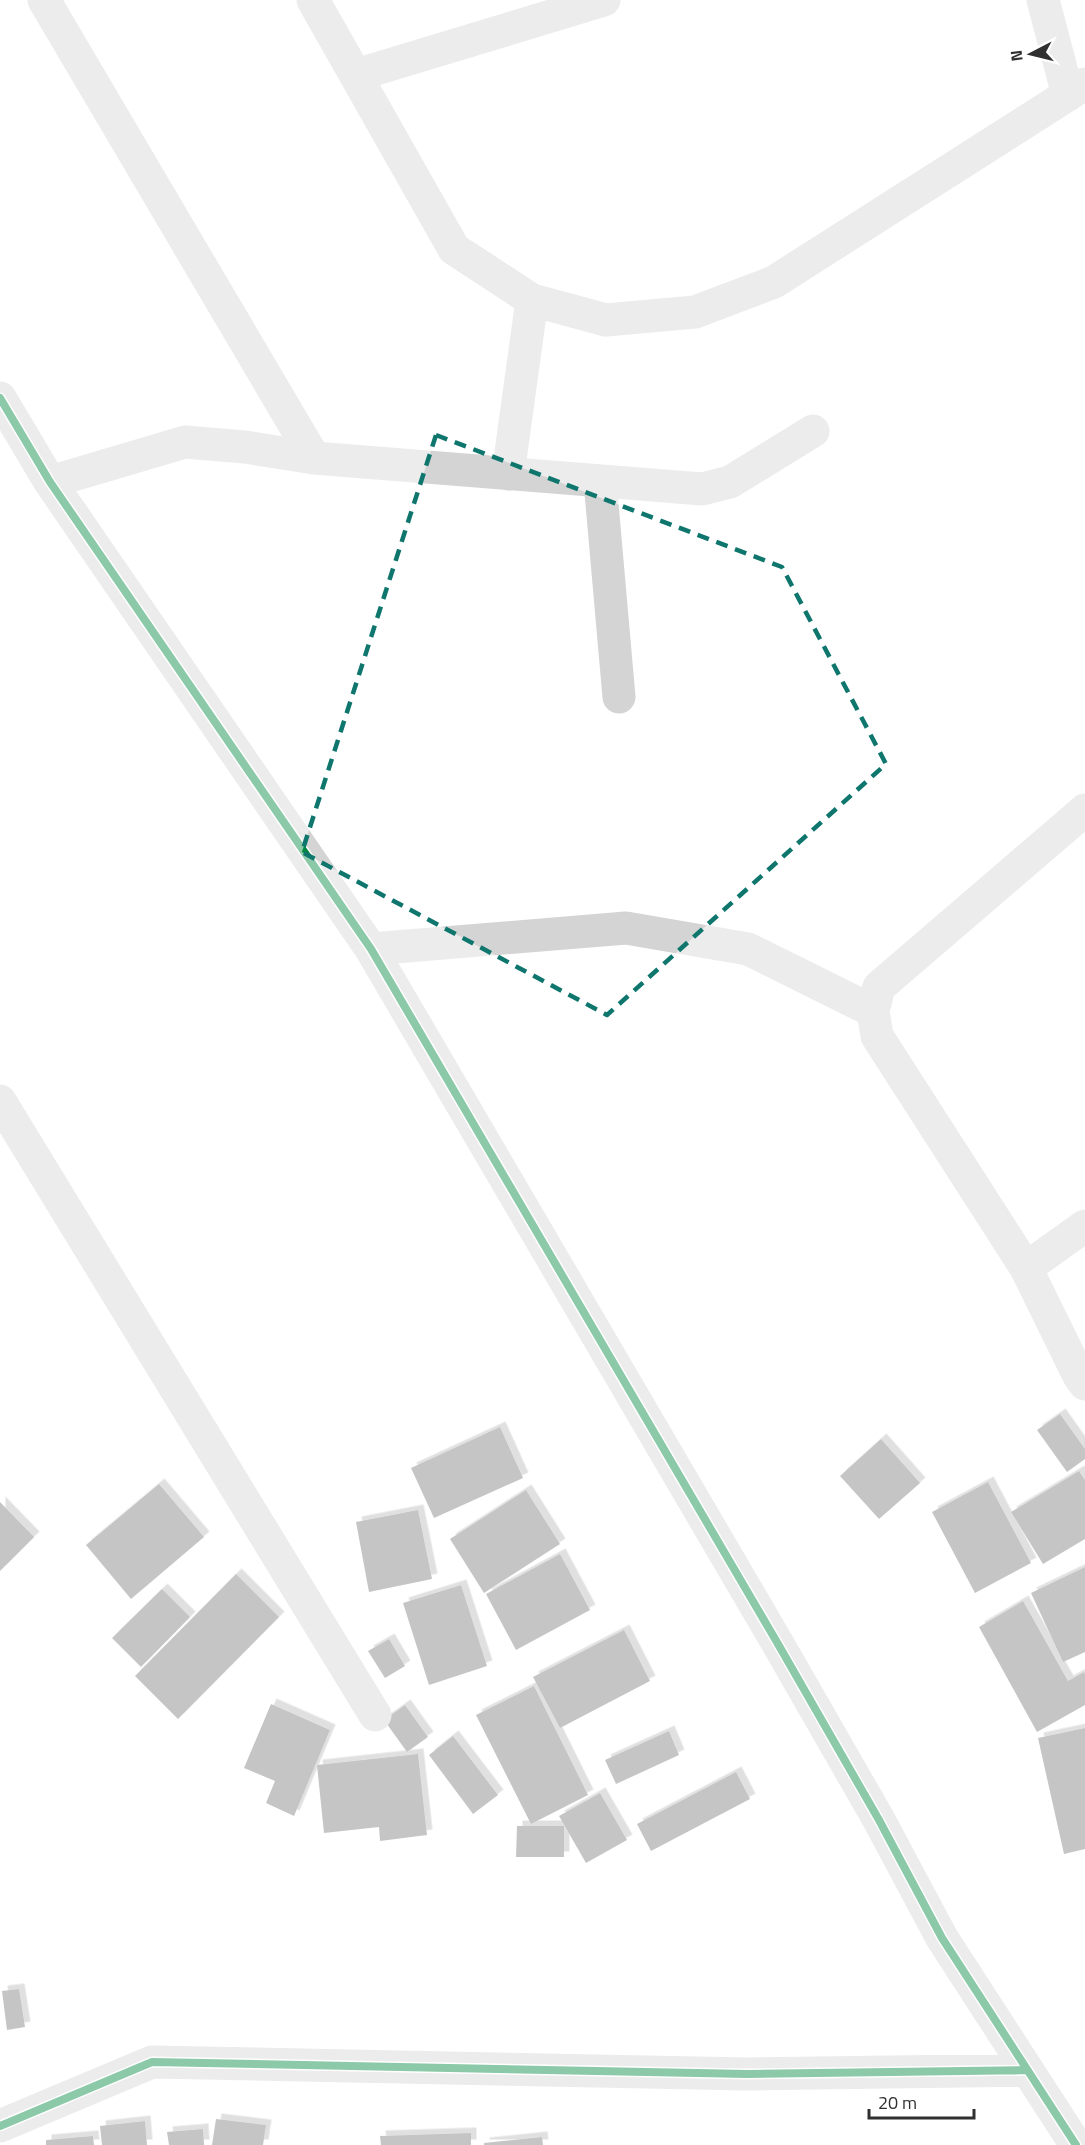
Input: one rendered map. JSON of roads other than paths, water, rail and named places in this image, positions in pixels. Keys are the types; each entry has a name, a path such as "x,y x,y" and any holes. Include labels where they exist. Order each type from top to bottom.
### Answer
{"street":[{"path":"44,0 315,458"},
{"path":"313,0 454,249 532,300 606,320 695,312 774,282 1077,90 1043,0"},
{"path":"356,75 604,0"},
{"path":"508,474 532,300"},
{"path":"0,398 50,482 371,949 784,1654 879,1820 942,1938 1076,2145"},
{"path":"50,482 185,442 245,447 315,458 702,489 730,482 813,431"},
{"path":"600,481 619,697"},
{"path":"1085,810 879,987 873,1011 877,1036 1026,1268 1085,1384"},
{"path":"371,949 626,928 748,949 873,1011"},
{"path":"0,1101 375,1715"},
{"path":"1026,1268 1085,1226"},
{"path":"0,2126 152,2062 747,2074 1027,2070"}]}
